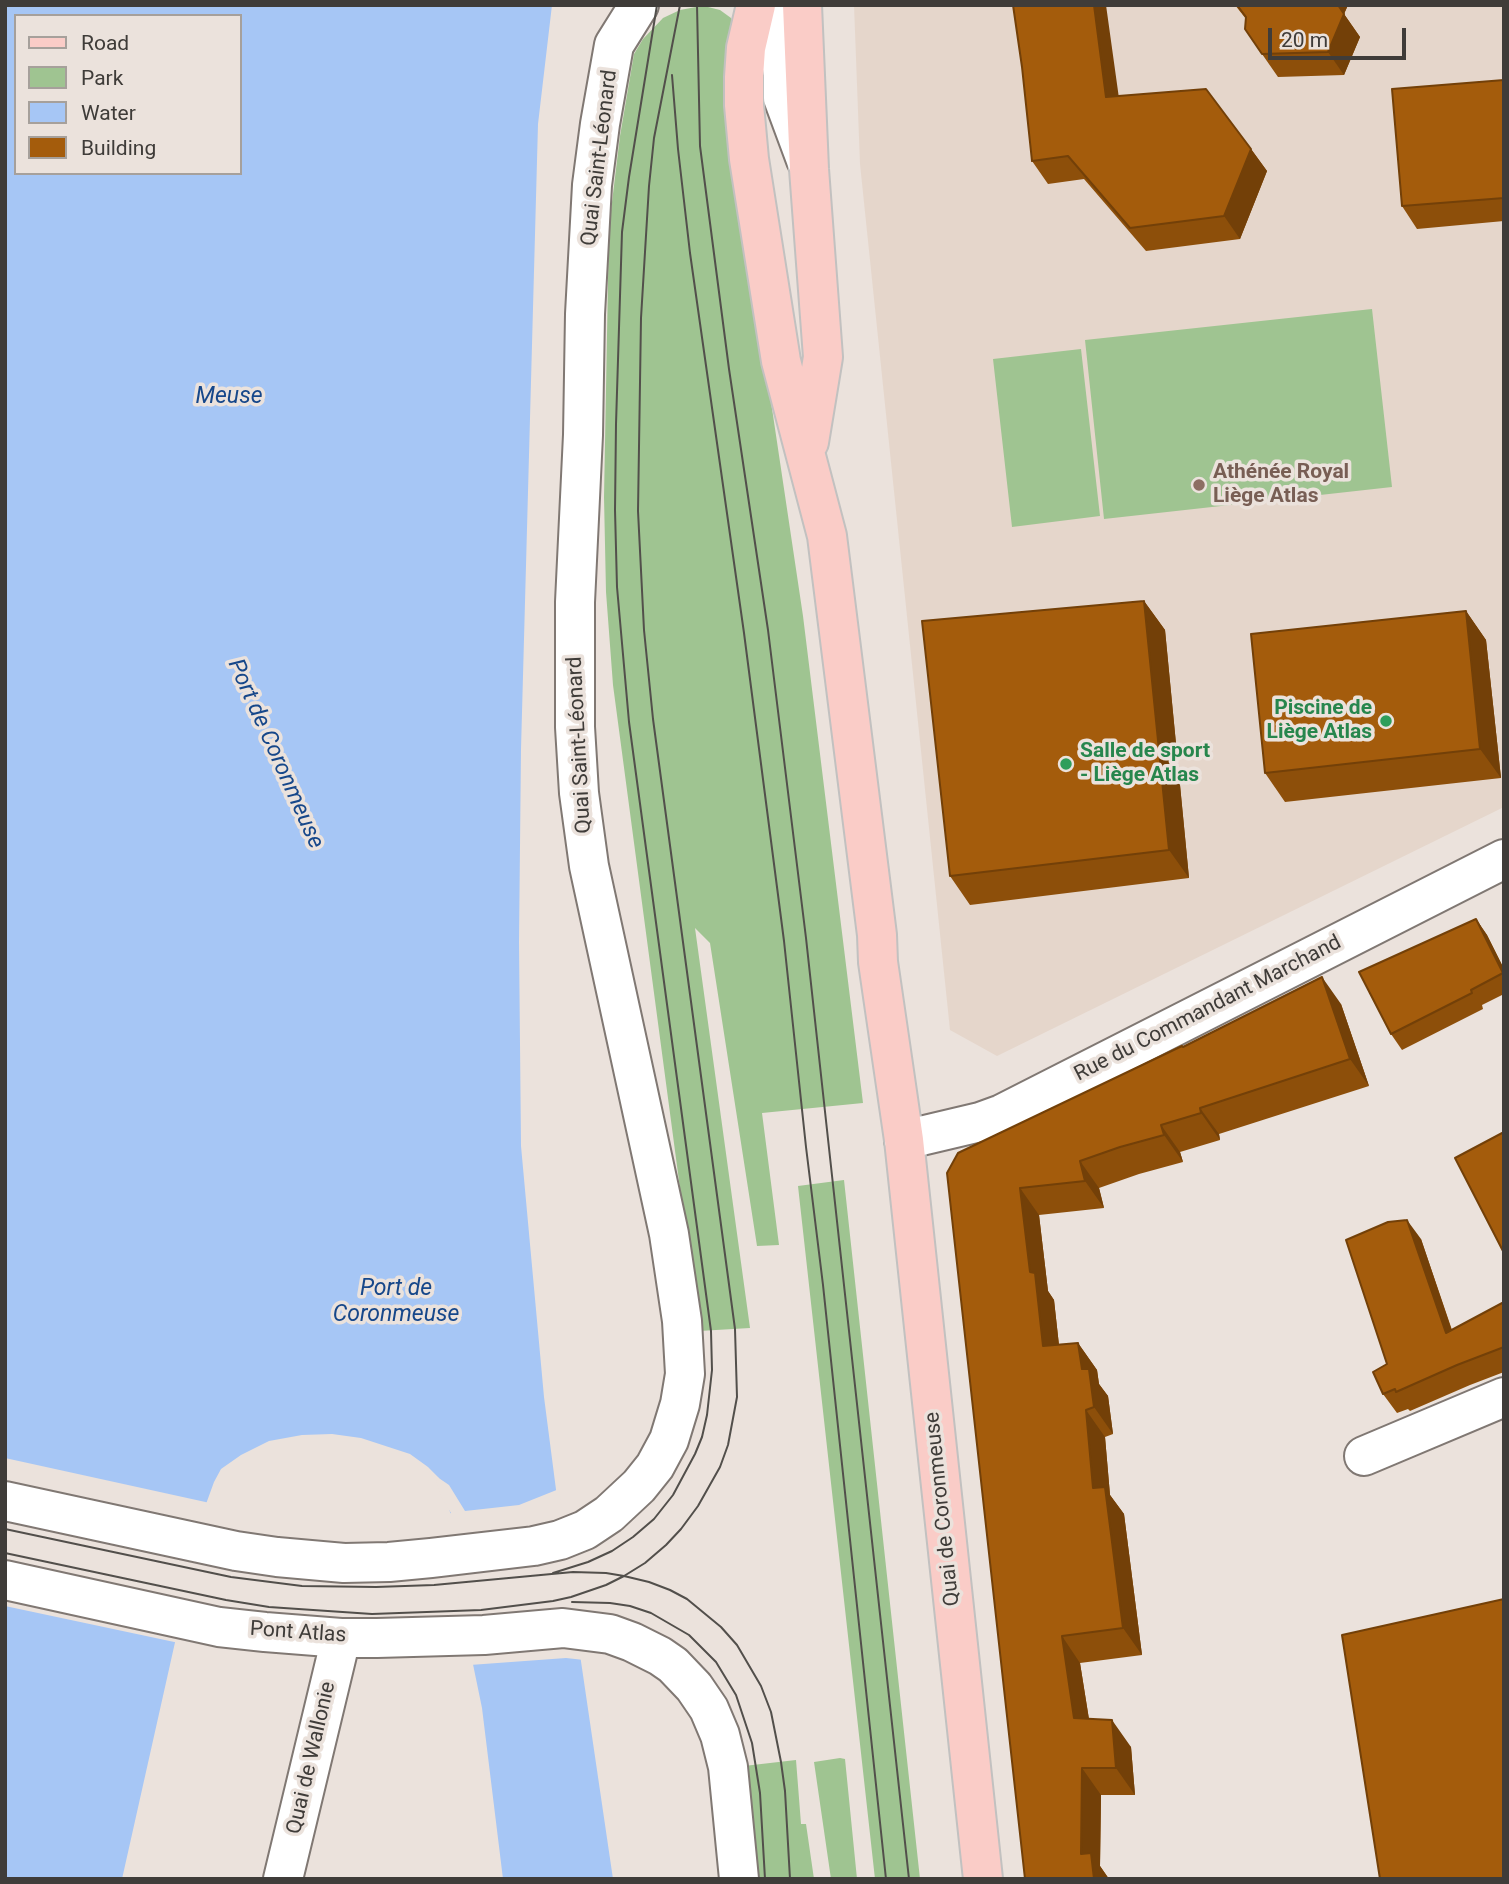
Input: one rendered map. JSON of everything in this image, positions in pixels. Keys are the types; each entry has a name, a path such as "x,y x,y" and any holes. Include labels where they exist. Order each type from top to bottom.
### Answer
{"main road":[{"path":"756,5 746,48 744,77 749,159 781,361 827,536 877,935 878,962 904,1140"},
{"path":"802,5 809,169 823,357 807,459"},
{"name":"Quai de Coronmeuse","path":"904,1140 983,1879"}],"street":[{"name":"Quai Saint-Léonard","path":"5,1501 236,1551 306,1561 344,1563 431,1559 534,1546 585,1530 617,1507 639,1486 655,1466 669,1440 680,1404 685,1374 682,1321 669,1234 589,866 579,793 575,727 575,602 583,435 586,276 592,185 614,45 639,5"},
{"path":"756,5 770,20 778,36 783,98 809,169"},
{"name":"Rue du Commandant Marchand","path":"904,1140 1002,1114 1504,859"},
{"path":"1364,1456 1504,1397"},
{"name":"Pont Atlas","path":"5,1580 219,1627 341,1638 484,1635 563,1628 596,1632 632,1642 673,1665 694,1687 709,1709 720,1735 728,1767 739,1879"},
{"name":"Quai de Wallonie","path":"283,1879 341,1638"}],"shaded area":[{"name":"Athénée Royal Liège Atlas","path":"854,5 1504,5 1504,807 997,1056 950,1030 860,164"}],"green space":[{"path":"696,7 720,10 731,18 737,30 767,375 803,616 863,1103 762,1113 779,1245 757,1246 710,943 695,928 750,1328 699,1331 613,685 606,592 604,497 609,227 620,136 634,54 643,39 663,18 680,10"},
{"path":"1372,309 1392,487 1104,519 1085,340"},
{"path":"1081,349 1100,516 1012,527 993,359"},
{"path":"844,1180 920,1879 875,1879 798,1186"},
{"path":"845,1759 857,1879 831,1879 814,1762"},
{"path":"796,1760 801,1824 806,1824 814,1879 753,1879 744,1766"}],"water":[{"name":"Meuse","path":"5,5 552,5 538,124 521,749 521,1146 544,1397 613,1879 503,1879 482,1708 468,1640 450,1512 439,1478 410,1454 361,1438 332,1434 302,1435 269,1441 221,1469 214,1482 206,1504 122,1879 5,1879"}],"pier":[{"path":"5,1458 210,1503 179,1643 5,1606"},
{"path":"427,1470 449,1485 465,1511 519,1505 559,1489 584,1660 566,1658 470,1665 447,1514 451,1513 436,1480"}],"building":[{"path":"1013,5 1094,5 1106,97 1206,89 1251,149 1224,216 1130,228 1068,156 1032,161"},
{"path":"1237,5 1338,5 1344,14 1328,52 1262,54 1245,29 1246,17"},
{"path":"1504,80 1504,198 1402,206 1392,89"},
{"name":"Salle de sport - Liège Atlas","path":"1144,601 1169,850 950,876 922,621"},
{"name":"Piscine de Liège Atlas","path":"1466,611 1480,749 1265,773 1251,634"},
{"path":"1476,919 1503,973 1471,990 1472,993 1391,1034 1359,972"},
{"path":"1322,977 1350,1059 1200,1108 1201,1113 1161,1125 1164,1135 1080,1161 1085,1181 1020,1188 1030,1272 1035,1273 1043,1346 1078,1343 1082,1369 1089,1369 1094,1407 1086,1410 1093,1488 1105,1487 1123,1628 1062,1636 1074,1718 1112,1720 1116,1768 1082,1768 1081,1854 1091,1853 1094,1879 1025,1879 947,1173 958,1153 1183,1047"},
{"path":"1504,1132 1504,1253 1455,1158"},
{"path":"1407,1220 1446,1333 1504,1302 1504,1347 1396,1392 1395,1389 1383,1394 1373,1372 1387,1364 1346,1240 1388,1222"},
{"path":"1504,1599 1504,1879 1380,1879 1342,1635"}],"tram line":[{"path":"553,1573 612,1551 654,1519 673,1495 702,1437 712,1370 711,1331 629,722 617,587 616,424 622,232 657,5"},
{"path":"5,1553 269,1607 372,1614 481,1610 571,1597 624,1576 645,1563 681,1529 698,1506 720,1467 728,1445 737,1397 735,1329 653,719 644,630 638,511 641,318 649,186 654,138 680,5"},
{"path":"697,5 700,146 729,369 768,630 806,938 909,1879"},
{"path":"672,75 690,253 784,941 886,1879"},
{"path":"5,1529 231,1577 302,1586 434,1585 573,1572 624,1576 670,1590 687,1599 721,1627 737,1645 761,1686 771,1712 781,1762 790,1879"},
{"path":"572,1602 610,1603 651,1613 689,1635 716,1662 736,1695 752,1743 760,1793 765,1879"}],"place":[{"name":"Athénée Royal Liège Atlas","path":"1199,485"},
{"name":"Piscine de Liège Atlas","path":"1386,721"},
{"name":"Salle de sport - Liège Atlas","path":"1066,764"}],"water label":[{"name":"Port de Coronmeuse","path":"275,754"},
{"name":"Port de Coronmeuse","path":"396,1302"}]}
